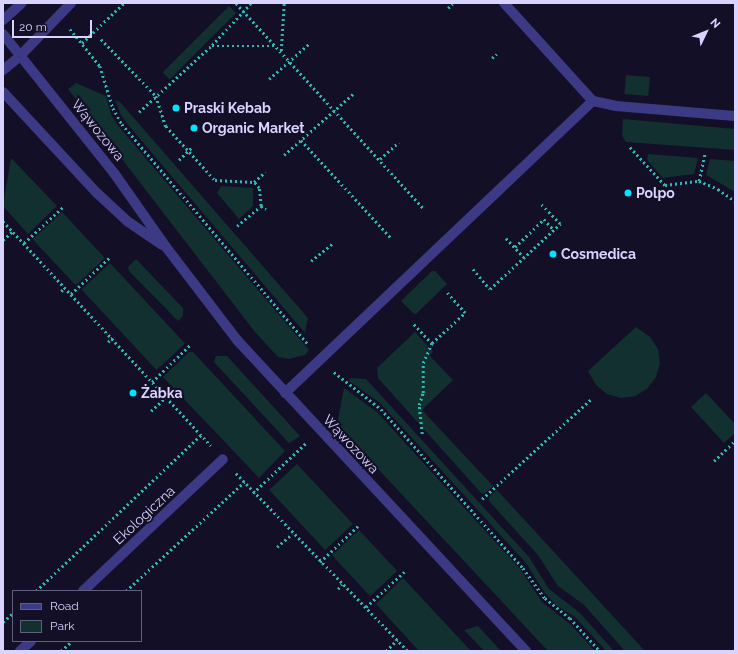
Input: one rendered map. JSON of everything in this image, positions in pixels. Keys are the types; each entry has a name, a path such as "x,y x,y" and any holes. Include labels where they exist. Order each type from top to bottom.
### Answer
{"street":[{"path":"3,20 22,3"},
{"path":"3,70 20,56 70,3"},
{"path":"504,3 593,101 616,106 735,116"},
{"name":"Wąwozowa","path":"3,34 114,172 166,247 237,340 526,651"},
{"name":"Wąwozowa","path":"3,92 97,193 127,222 166,247"},
{"path":"285,393 593,101"},
{"name":"Ekologiczna","path":"84,590 222,459"},
{"path":"20,651 30,642"}],"path":[{"path":"82,44 124,3"},
{"path":"236,3 424,209"},
{"path":"139,112 212,46 251,3"},
{"path":"281,52 284,3"},
{"path":"448,8 453,4"},
{"path":"67,26 100,66 113,108 122,124 312,349"},
{"path":"101,39 156,96 166,126 215,180 254,182 265,172"},
{"path":"269,79 310,43"},
{"path":"212,46 276,46"},
{"path":"492,58 497,54"},
{"path":"284,154 354,93"},
{"path":"301,140 392,239"},
{"path":"380,160 399,142"},
{"path":"178,160 193,146"},
{"path":"630,147 665,185 699,181 718,189 735,202"},
{"path":"699,181 705,153"},
{"path":"254,182 259,188 261,206"},
{"path":"472,269 490,289 554,230 560,224 541,204"},
{"path":"24,243 64,206"},
{"path":"261,206 266,209"},
{"path":"237,226 261,206"},
{"path":"515,247 544,219 554,230"},
{"path":"3,221 253,493 408,651"},
{"path":"3,240 12,231"},
{"path":"506,238 524,257"},
{"path":"311,260 332,244"},
{"path":"71,294 110,257"},
{"path":"61,291 65,288"},
{"path":"422,434 419,405 423,393 424,363 432,343 465,313 447,293"},
{"path":"414,324 432,343"},
{"path":"108,342 112,338"},
{"path":"152,382 191,344"},
{"path":"330,368 348,386 381,409 523,568 544,598 570,618 600,651"},
{"path":"151,411 166,397"},
{"path":"482,499 590,400"},
{"path":"37,590 127,502 201,435"},
{"path":"253,493 308,441"},
{"path":"714,461 735,441"},
{"path":"127,590 176,547 244,482"},
{"path":"320,562 359,525"},
{"path":"277,548 292,534"},
{"path":"366,607 404,572"},
{"path":"338,588 342,584"},
{"path":"3,622 12,613"},
{"path":"386,651 397,640"},
{"path":"61,651 71,642"}],"green space":[{"path":"229,6 236,13 170,80 163,72"},
{"path":"626,75 650,77 648,96 624,94"},
{"path":"76,83 106,96 112,117 120,128 309,350 305,355 289,359 278,357 255,332 68,89"},
{"path":"115,100 120,102 308,318 305,333 129,126 121,115"},
{"path":"623,119 735,129 735,150 626,142 622,136"},
{"path":"648,154 698,158 694,174 663,178 647,160"},
{"path":"11,158 57,206 28,234 3,206"},
{"path":"710,159 735,161 735,192 706,175"},
{"path":"221,186 253,188 253,206 239,219 217,193"},
{"path":"62,212 105,258 76,285 33,239"},
{"path":"136,259 183,308 183,316 178,321 129,271 128,267"},
{"path":"110,263 185,343 156,370 81,290"},
{"path":"432,271 435,271 447,284 416,314 413,313 401,301"},
{"path":"636,327 650,337 658,349 660,363 656,377 647,389 635,396 621,398 607,394 596,385 588,371"},
{"path":"415,332 433,352 429,355 453,380 422,410 493,486 485,493 482,494 378,378 377,368"},
{"path":"189,352 193,352 285,451 259,478 163,377"},
{"path":"216,356 227,356 300,436 289,443 214,362"},
{"path":"351,378 366,379 529,557 549,589 580,613 614,651 606,651 575,617 556,605 544,592 526,563 380,403 349,381"},
{"path":"344,388 377,412 520,569 542,602 570,624 595,651 548,651 337,425"},
{"path":"706,393 735,424 735,433 724,443 691,407"},
{"path":"297,464 353,524 325,550 269,490"},
{"path":"497,490 645,651 625,651 584,605 558,586 538,555 489,501 489,497"},
{"path":"359,530 397,571 370,596 332,555"},
{"path":"403,578 471,651 419,651 376,604"},
{"path":"478,626 501,651 484,651 464,630"}],"place":[{"name":"Praski Kebab","path":"176,108"},
{"name":"Organic Market","path":"194,128"},
{"name":"Polpo","path":"628,193"},
{"name":"Cosmedica","path":"553,254"},
{"name":"Żabka","path":"133,393"}]}
